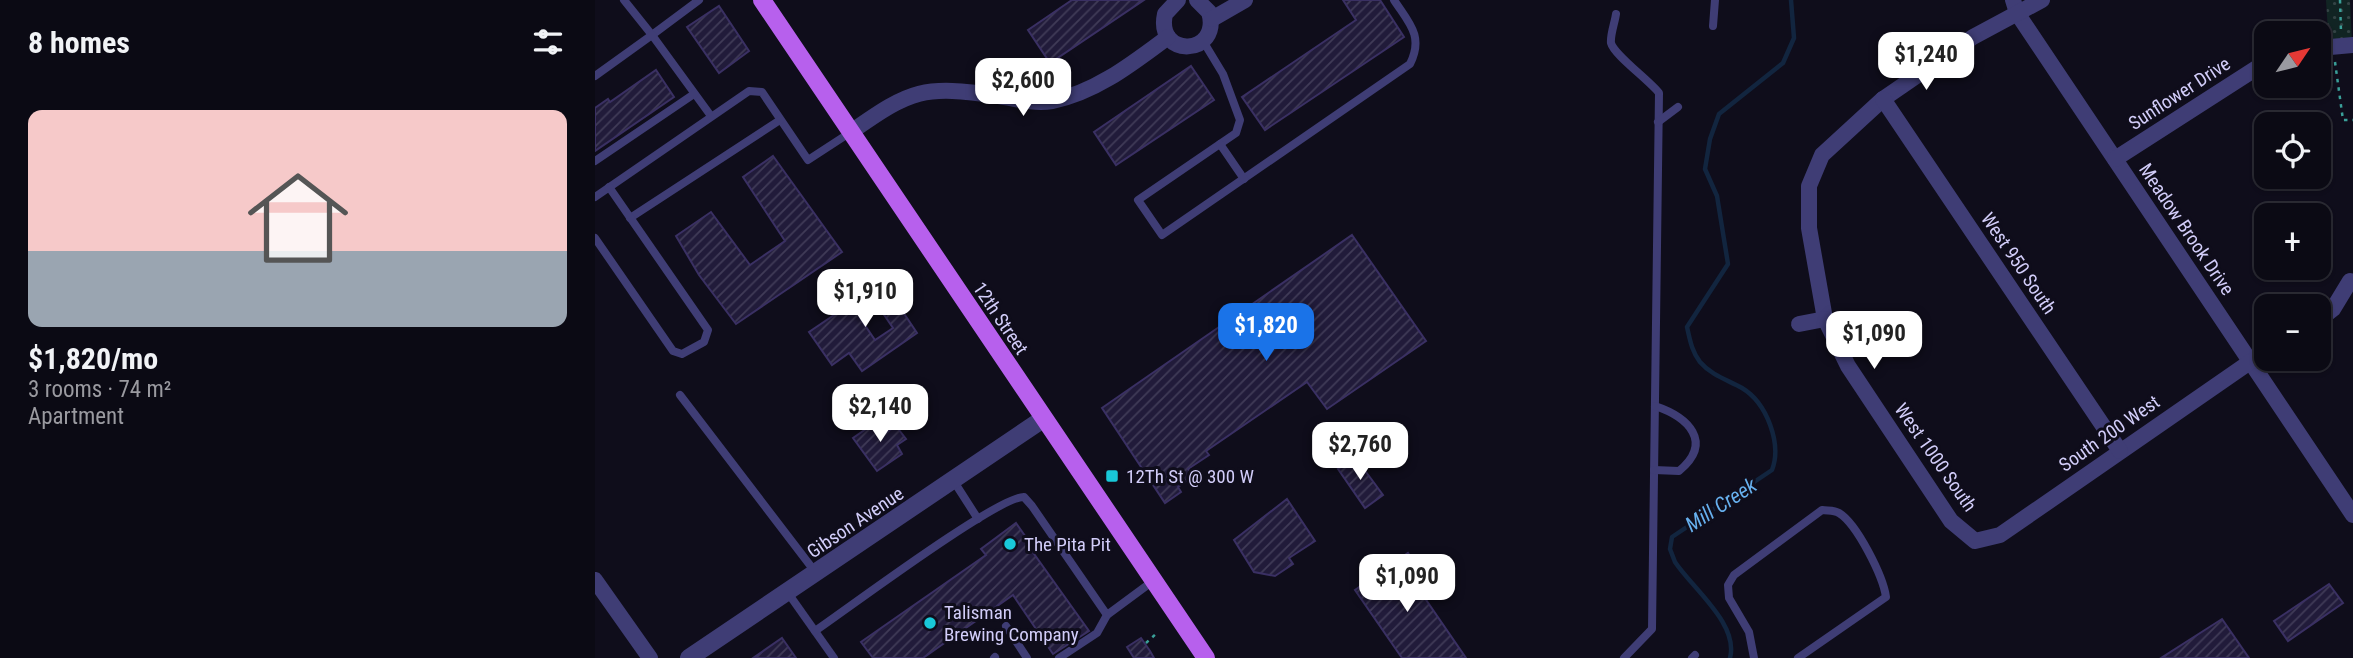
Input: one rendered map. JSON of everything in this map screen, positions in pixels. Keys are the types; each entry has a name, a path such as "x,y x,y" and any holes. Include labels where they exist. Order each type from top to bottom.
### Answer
{"main road":[{"name":"12th Street","path":"768,2 851,132 1206,658"}],"street":[{"path":"1178,0 1165,13 1163,22 1168,37 1174,43 1189,47 1209,35 1212,19 1205,5 1197,0"},
{"path":"1212,19 1245,0"},
{"path":"1883,99 2015,6 2042,0"},
{"name":"Meadow Brook Drive","path":"2015,6 2353,515"},
{"path":"851,132 896,101 927,90 1036,102 1059,99 1096,85 1168,37"},
{"path":"2331,47 2353,45"},
{"name":"Sunflower Drive","path":"2115,159 2254,70"},
{"name":"West 1000 South","path":"1883,99 1822,155 1809,186 1809,229 1825,319 1848,366 1951,521 1975,541"},
{"name":"West 950 South","path":"1883,99 2120,451"},
{"path":"2331,311 2350,281"},
{"path":"1799,324 1825,319"},
{"name":"South 200 West","path":"1975,541 2000,536 2254,360"},
{"name":"Gibson Avenue","path":"693,657 1043,418"},
{"path":"595,580 650,658"}],"lane":[{"path":"624,0 711,116"},
{"path":"595,76 699,0"},
{"path":"1203,41 1223,74 1240,120 1236,133 1138,200 1162,234 1410,64 1418,49 1414,30 1394,0"},
{"path":"1713,26 1714,0"},
{"path":"1616,14 1611,42 1616,51 1648,78 1659,93 1652,629 1626,657"},
{"path":"595,197 749,91 761,92 808,160 851,132"},
{"path":"595,161 694,94"},
{"path":"1658,122 1678,107"},
{"path":"630,218 780,120"},
{"path":"1220,144 1244,179"},
{"path":"595,238 673,351 682,354 694,350 704,342 708,330 609,187"},
{"path":"680,395 816,573"},
{"path":"1654,470 1679,471 1693,460 1696,444 1691,425 1674,412 1655,406"},
{"path":"953,480 978,519"},
{"path":"815,631 978,519 1015,497 1024,497 1107,615"},
{"path":"1754,658 1749,632 1729,598 1728,585 1734,575 1822,510 1836,511 1848,520 1884,580 1886,597 1798,658"},
{"path":"1059,658 1097,633 1107,615 1153,581"},
{"path":"788,593 834,658"},
{"path":"1006,626 1027,658"}],"path":[{"path":"2331,43 2341,33 2340,0"},
{"path":"2331,65 2343,120 2353,120"},
{"path":"1146,643 1157,633"}],"green space":[{"path":"2326,0 2350,0 2352,43 2331,47 2331,21 2327,21"}],"building":[{"path":"1072,0 1144,0 1050,63 1028,30"},
{"path":"1343,0 1380,0 1404,37 1265,130 1242,97 1356,20"},
{"path":"719,6 749,51 719,73 687,27"},
{"path":"1191,66 1214,100 1116,165 1094,132"},
{"path":"656,70 674,97 595,151 595,108 608,99 610,102"},
{"path":"773,156 842,252 736,324 699,275 676,236 711,212 750,265 785,241 743,177"},
{"path":"1352,235 1426,341 1327,409 1307,382 1206,451 1209,455 1188,469 1193,476 1178,487 1181,492 1165,503 1102,408"},
{"path":"883,282 917,333 862,371 849,353 832,365 809,332","holes":["878,306 893,328 875,340 860,318"]},
{"path":"879,420 887,432 896,426 906,439 897,445 902,454 877,471 853,438"},
{"path":"1355,457 1383,495 1365,508 1338,469"},
{"path":"1287,499 1315,541 1289,558 1293,564 1275,576 1254,572 1234,540"},
{"path":"1016,523 1030,543 1027,544 1089,631 1053,654 1013,595 923,658 873,658 861,642 986,555 981,549"},
{"path":"1408,553 1419,568 1409,575 1466,658 1402,658 1355,590"},
{"path":"2329,584 2343,603 2288,641 2274,621"},
{"path":"2222,619 2249,658 2161,658"},
{"path":"782,638 796,658 753,658"},
{"path":"1141,638 1154,658 1134,658 1127,647"}],"waterway":[{"name":"Mill Creek","path":"1730,658 1728,632 1713,607 1675,562 1670,549 1672,537 1772,470 1775,448 1770,425 1759,403 1742,388 1715,374 1700,362 1693,350 1687,327 1728,264 1717,196 1705,169 1710,139 1719,114 1783,63 1794,38 1791,0"}],"place":[{"name":"12Th St @ 300 W","path":"1112,476"},
{"name":"The Pita Pit","path":"1010,544"},
{"name":"Talisman Brewing Company","path":"930,623"}]}
